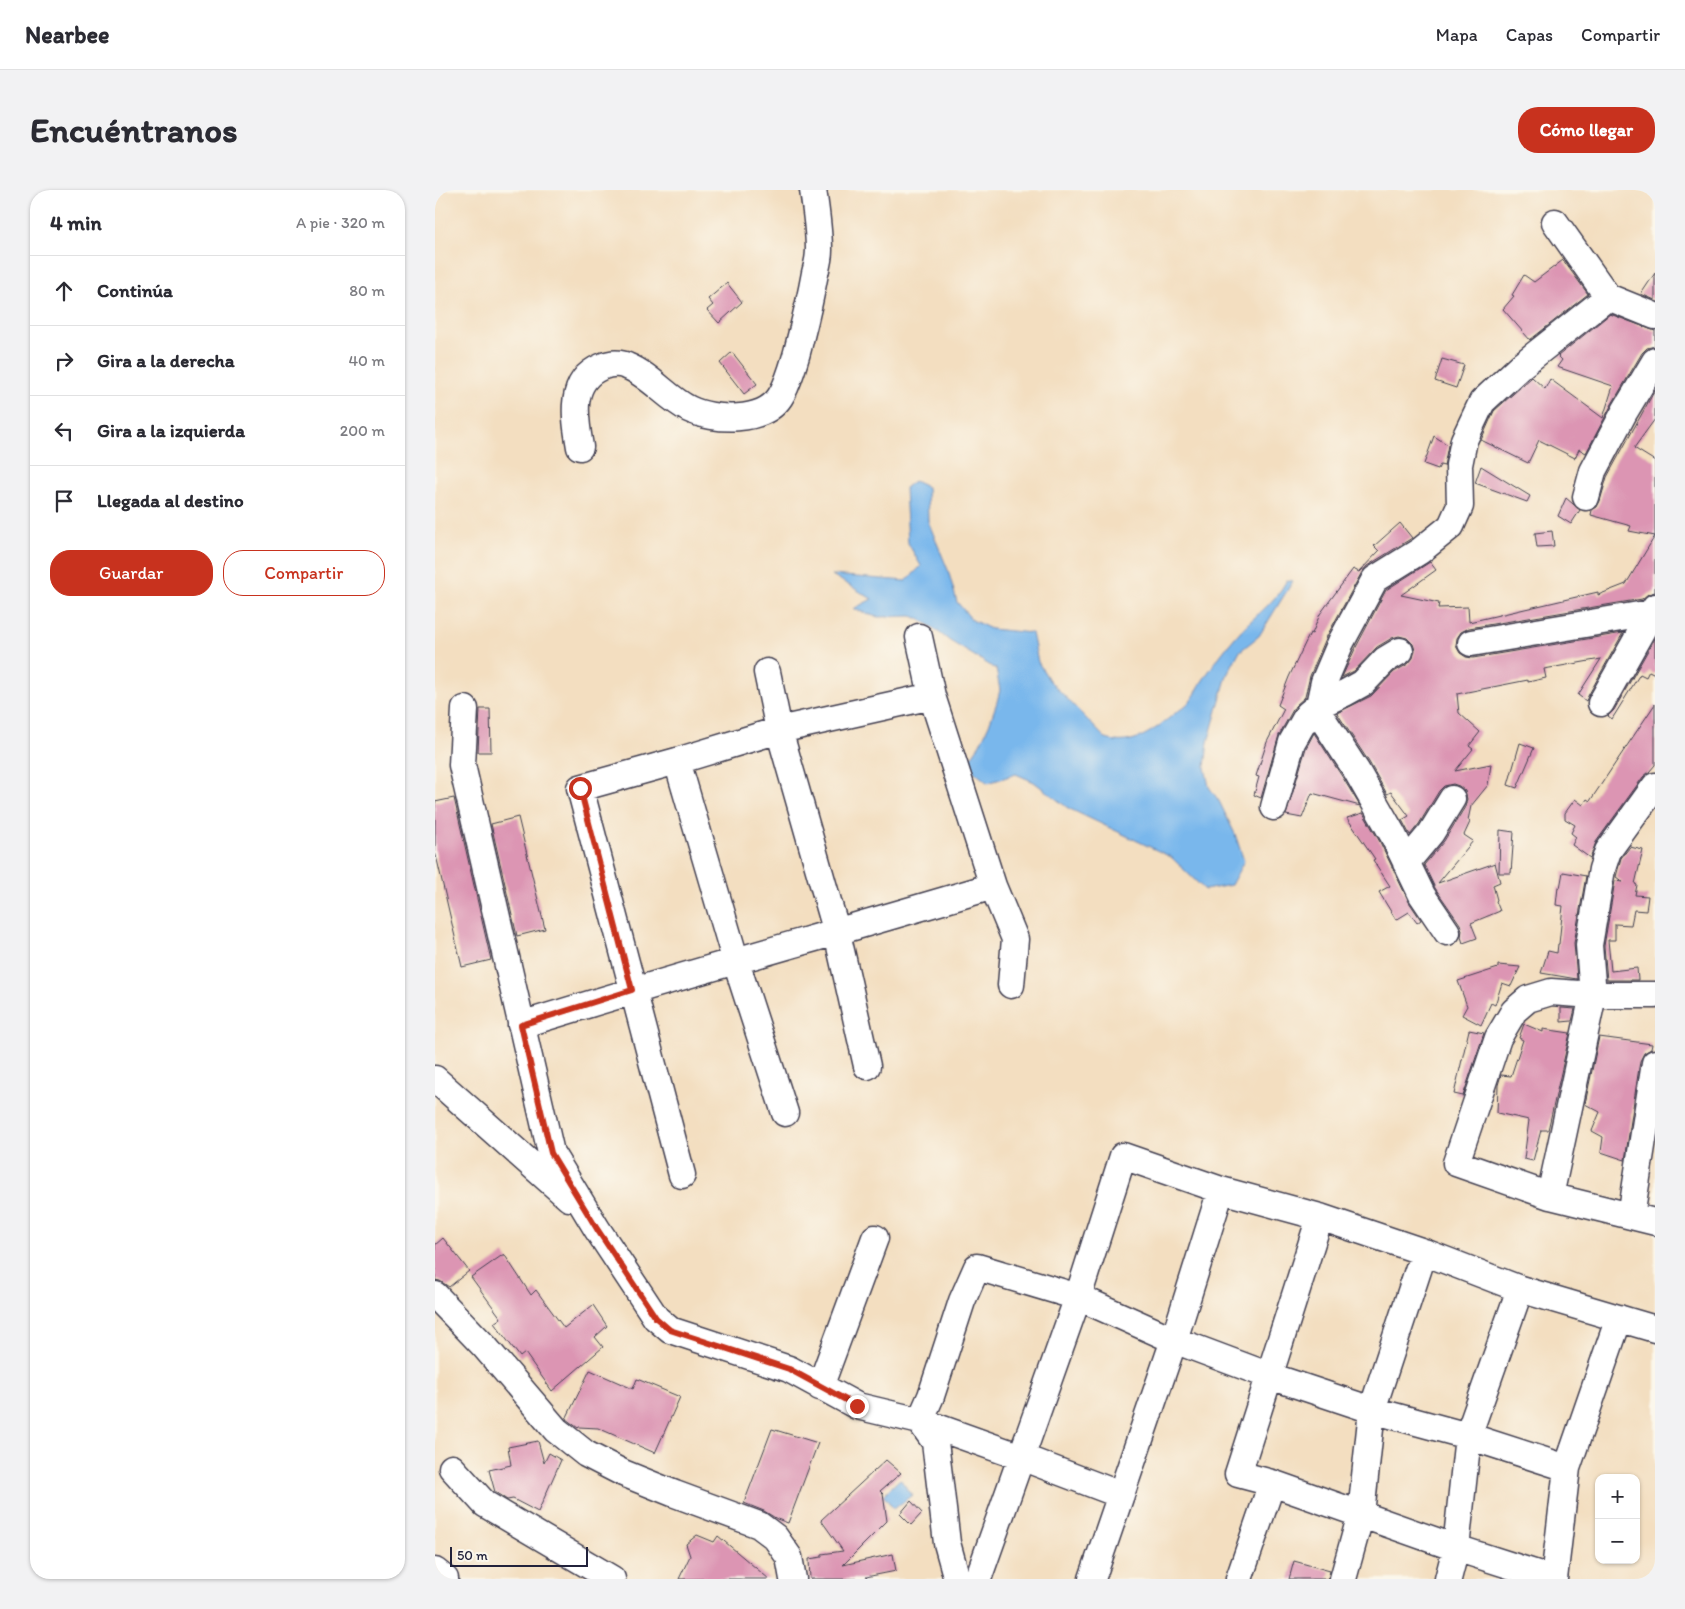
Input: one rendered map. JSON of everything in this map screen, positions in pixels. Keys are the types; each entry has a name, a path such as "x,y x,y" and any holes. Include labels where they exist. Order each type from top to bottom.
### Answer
{"street":[{"path":"580,447 575,419 577,396 581,382 591,371 615,363 627,366 688,409 706,415 733,418 759,413 772,407 781,396 790,374 799,346 813,287 819,252 813,190"},
{"path":"1555,222 1608,297 1655,316"},
{"path":"1447,932 1422,895 1393,835 1371,796 1322,718 1319,704 1324,682 1341,642 1375,579 1420,551 1451,526 1460,506 1459,465 1464,440 1482,402 1522,365 1608,297"},
{"path":"1586,497 1593,471 1655,362"},
{"path":"1471,643 1653,610"},
{"path":"1601,703 1653,610"},
{"path":"919,637 933,696 993,886 1015,939 1011,985"},
{"path":"1274,807 1292,742 1308,714 1319,704 1363,683 1385,660 1400,651"},
{"path":"767,672 779,730 837,933 867,1066"},
{"path":"683,1174 632,990 580,788 779,730 933,696"},
{"path":"465,709 462,765 551,1153 656,1318 670,1330 789,1369 857,1406 920,1421 1121,1495"},
{"path":"677,761 736,962 785,1113"},
{"path":"1550,1196 1593,995 1589,945 1602,870 1608,851 1655,786"},
{"path":"1406,862 1431,833 1452,799"},
{"path":"521,1025 632,990 837,933 993,886"},
{"path":"1655,997 1551,992 1528,999 1515,1011 1498,1038 1456,1163 1550,1196 1643,1219 1655,1063"},
{"path":"435,1079 589,1215"},
{"path":"978,1579 1078,1297 1123,1156 1221,1190 1320,1217 1424,1252 1520,1289 1655,1329"},
{"path":"1092,1579 1174,1340 1221,1190"},
{"path":"1320,1217 1238,1474 1272,1483 1456,1548 1553,1579 1567,1468 1619,1318"},
{"path":"820,1387 875,1238"},
{"path":"1343,1579 1361,1514 1372,1410 1424,1252"},
{"path":"920,1421 931,1396 961,1301 977,1267 1078,1297 1174,1340 1270,1376 1372,1410 1468,1436 1567,1468"},
{"path":"1448,1579 1456,1548 1468,1436 1520,1289"},
{"path":"435,1296 485,1347 556,1430 586,1454 623,1473 666,1491 759,1525 775,1537 789,1557 793,1579"},
{"path":"920,1421 935,1442 947,1543 957,1579"},
{"path":"452,1468 485,1504 612,1579"},
{"path":"1239,1579 1272,1483"},
{"path":"435,1571 445,1579"}],"water":[{"path":"914,481 927,487 928,521 948,570 957,602 972,620 991,629 1032,633 1038,662 1049,680 1106,739 1125,741 1143,736 1186,705 1213,665 1236,636 1276,597 1287,580 1293,581 1259,636 1239,652 1227,675 1208,742 1205,767 1209,787 1219,801 1235,834 1244,861 1231,885 1205,890 1171,857 1068,808 1034,782 1016,774 988,783 966,765 980,744 997,702 1000,690 996,669 950,641 928,624 912,616 878,617 853,609 872,599 832,575 906,581 921,566 908,543 905,488"},
{"path":"900,1479 912,1495 894,1509 883,1495"}],"building":[{"path":"1563,260 1588,294 1530,340 1503,309 1514,296 1512,295 1524,275 1534,282"},
{"path":"1655,273 1655,300 1641,294"},
{"path":"727,283 742,302 719,323 707,310 713,305 708,299"},
{"path":"1610,314 1655,331 1655,346 1647,348 1642,353 1586,453 1579,449 1575,458 1539,440 1528,463 1481,440 1494,411 1532,377 1545,389 1550,379 1603,418 1613,386 1557,367 1562,360 1558,356"},
{"path":"732,352 757,384 744,394 720,363"},
{"path":"1442,359 1464,365 1456,388 1435,381"},
{"path":"1655,390 1655,419 1634,448 1655,461 1655,536 1629,531 1631,526 1591,515 1592,510 1597,507 1600,501 1607,477"},
{"path":"1434,436 1448,445 1444,466 1440,465 1438,469 1424,464"},
{"path":"1481,466 1530,496 1527,502 1475,483"},
{"path":"1566,498 1580,510 1571,524 1558,516"},
{"path":"1400,523 1412,538 1367,566 1362,572 1327,636 1310,676 1305,697 1295,706 1279,735 1261,798 1254,795 1259,777 1256,776 1267,742 1284,709 1278,705 1289,677 1310,633 1312,634 1320,614 1353,569 1359,572 1379,551 1374,546"},
{"path":"1552,531 1554,546 1537,547 1535,533"},
{"path":"1655,536 1655,592 1648,594 1642,599 1469,628 1461,632 1457,638 1456,646 1460,653 1466,657 1473,658 1623,633 1586,701 1578,695 1601,659 1544,669 1546,678 1457,694 1459,713 1480,732 1469,746 1473,749 1455,771 1491,764 1488,785 1471,806 1468,820 1470,822 1464,835 1473,841 1438,883 1495,863 1500,882 1493,885 1500,911 1471,923 1477,938 1463,943 1460,924 1435,888 1424,865 1444,841 1465,807 1467,799 1465,791 1453,784 1444,786 1410,835 1402,820 1409,816 1391,792 1387,794 1337,713 1371,696 1394,672 1408,664 1413,658 1415,650 1413,644 1407,638 1399,636 1392,638 1377,647 1354,671 1342,677 1355,649 1386,590 1430,562 1436,570 1401,595 1439,603 1438,608 1468,607 1469,622 1598,592 1598,595 1626,584"},
{"path":"1655,638 1655,674 1649,671 1646,677 1640,674 1612,719 1608,716 1614,710"},
{"path":"1655,704 1655,765 1643,777 1596,842 1590,858 1572,845 1576,837 1571,833 1575,825 1565,819 1565,813 1575,799 1583,805 1587,799 1590,801"},
{"path":"480,709 490,709 491,752 478,752"},
{"path":"1314,733 1360,806 1312,793 1302,818 1286,815 1306,748"},
{"path":"1520,743 1534,748 1517,788 1508,785"},
{"path":"454,798 491,960 462,967 435,851 435,802"},
{"path":"1363,813 1380,842 1409,902 1421,920 1417,923 1409,912 1396,920 1379,892 1390,886 1373,860 1375,859 1347,818"},
{"path":"518,817 545,929 517,936 491,824"},
{"path":"1500,830 1514,832 1511,873 1499,873"},
{"path":"1630,847 1643,850 1635,884 1637,885 1635,895 1648,896 1646,911 1634,910 1631,925 1615,924 1615,940 1608,940 1611,971 1637,968 1638,980 1607,980 1604,946 1615,881 1623,882 1616,877 1621,858"},
{"path":"1563,872 1586,876 1574,943 1577,979 1541,973 1548,951 1557,953 1559,944 1563,906 1556,905 1558,887 1560,888"},
{"path":"1498,965 1520,967 1511,986 1502,983 1495,1005 1491,1003 1481,1025 1462,1015 1467,1006 1458,981 1498,968"},
{"path":"1561,1008 1575,1009 1572,1021 1561,1022"},
{"path":"1524,1024 1543,1032 1543,1029 1570,1033 1548,1130 1541,1130 1533,1161 1524,1159 1529,1120 1497,1113 1498,1085 1501,1075 1511,1076 1523,1040 1519,1038"},
{"path":"1469,1030 1484,1033 1463,1096 1454,1094"},
{"path":"1599,1037 1652,1044 1651,1049 1644,1053 1640,1061 1625,1160 1601,1152 1603,1137 1592,1131 1600,1112 1585,1104"},
{"path":"443,1238 469,1271 449,1287 435,1280 435,1245"},
{"path":"504,1254 531,1295 536,1290 564,1328 593,1305 607,1326 595,1337 603,1347 552,1391 525,1353 520,1357 494,1323 501,1318 471,1277"},
{"path":"590,1370 633,1389 637,1379 680,1397 655,1453 598,1428 578,1428 566,1419"},
{"path":"772,1429 818,1443 788,1523 744,1503"},
{"path":"538,1441 544,1463 549,1453 561,1460 538,1512 513,1499 507,1500 495,1492 489,1470 511,1465 508,1447"},
{"path":"886,1460 901,1473 880,1491 883,1494 887,1521 843,1565 893,1554 896,1571 866,1577 867,1579 810,1579 809,1559 822,1557 822,1554 843,1551 821,1520"},
{"path":"911,1501 922,1513 911,1525 900,1514"},
{"path":"697,1535 714,1542 718,1536 769,1579 679,1579 690,1556 686,1544"},
{"path":"1294,1561 1330,1571 1328,1579 1289,1579"}],"route":[{"path":"580,788 632,990 521,1025 551,1153 597,1229 656,1318 670,1330 789,1369 857,1406"}]}
